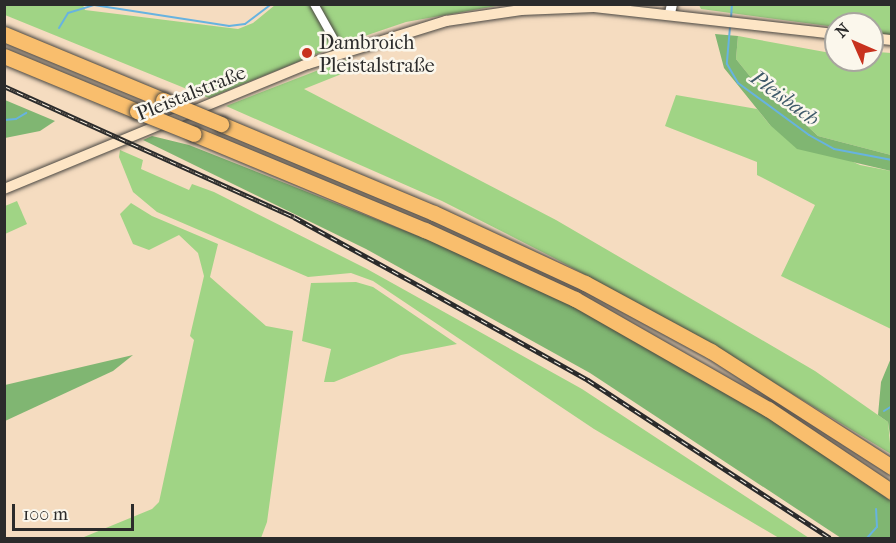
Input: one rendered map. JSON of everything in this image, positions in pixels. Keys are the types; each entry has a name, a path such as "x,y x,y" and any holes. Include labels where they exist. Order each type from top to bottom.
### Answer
{"highway":[{"path":"4,34 434,213 585,283 711,351 891,467"},
{"path":"4,56 436,235 575,299 768,409 891,492"}],"main road":[{"name":"Pleistalstraße","path":"4,189 341,52 446,21 521,10 594,7 671,9 712,18 824,33"}],"street":[{"path":"314,4 341,52"}],"green space":[{"path":"4,5 83,5 85,10 238,29 253,23 275,5 502,5 406,22 344,43 209,98 5,15"},
{"path":"699,5 891,5 891,35 884,34 884,12 824,12 824,25 701,9"},
{"path":"715,34 738,36 736,59 757,85 774,95 818,136 891,155 891,171 797,149 770,125 724,68"},
{"path":"738,36 824,52 824,72 884,72 884,52 891,53 891,155 818,136 774,95 757,85 736,59"},
{"path":"347,59 354,69 304,89 556,220 815,371 888,422 891,454 691,332 554,258 442,201 226,106"},
{"path":"676,95 757,109 770,125 860,165 891,171 891,329 781,276 815,205 757,175 757,162 665,126"},
{"path":"5,100 55,121 40,131 5,138"},
{"path":"152,136 189,145 481,261 631,333 781,425 891,501 891,538 841,538 590,373 366,249 143,140"},
{"path":"120,150 143,160 141,169 189,190 192,184 214,192 367,269 582,389 809,538 779,538 594,429 373,281 351,273 308,277 157,212 133,192 119,157"},
{"path":"17,201 27,224 5,234 5,206"},
{"path":"131,203 152,216 218,244 210,277 266,326 293,331 267,522 261,538 84,537 152,509 159,502 194,340 190,336 204,276 198,253 179,235 149,250 133,244 120,214"},
{"path":"356,282 373,287 457,344 401,355 334,382 324,382 331,349 302,341 311,283"},
{"path":"133,355 113,371 5,421 5,385"},
{"path":"891,358 891,442 888,422 878,415 881,382"}],"waterway":[{"name":"Pleisbach","path":"59,28 68,13 94,5 229,26 245,24 272,4"},
{"name":"Pleisbach","path":"731,18 732,4"},
{"name":"Pleisbach","path":"730,27 727,64 738,83 809,135 834,149 892,160"},
{"name":"Pleisbach","path":"4,120 16,119 26,113"},
{"path":"884,411 892,406"},
{"path":"867,538 877,527 876,509"}],"railway":[{"path":"4,86 294,217 588,380 830,538"}],"place":[{"name":"Dambroich Pleistalstraße","path":"307,53"}]}
